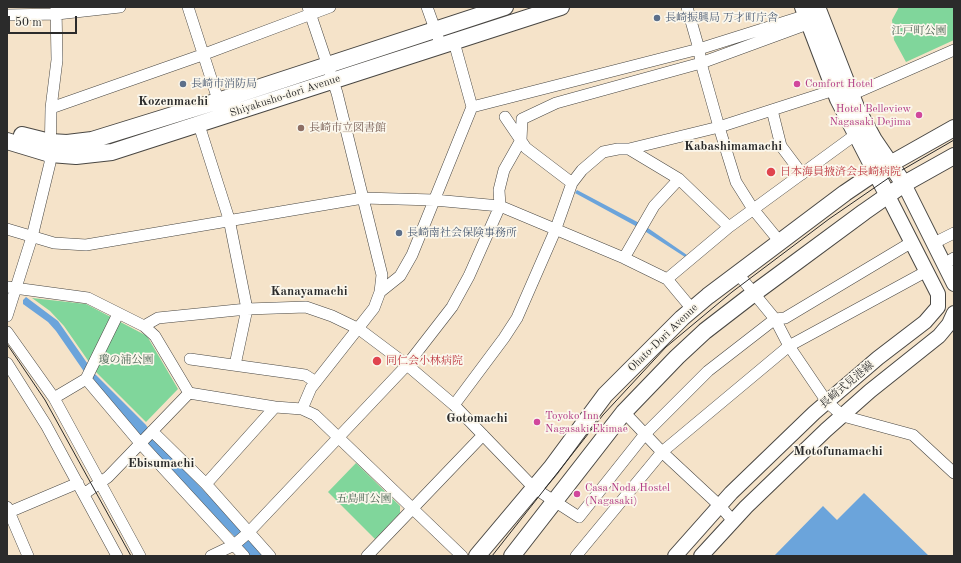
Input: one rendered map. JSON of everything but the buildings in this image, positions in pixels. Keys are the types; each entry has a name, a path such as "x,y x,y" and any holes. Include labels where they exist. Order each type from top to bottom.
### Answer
{"highway":[{"name":"Shiyakusho-dori Avenue","path":"7,141 50,148 67,143 92,140 218,101 505,7"},
{"name":"Shiyakusho-dori Avenue","path":"7,130 50,148 76,156 112,152 561,7"},
{"path":"809,13 834,90 855,135 888,196"},
{"path":"809,13 874,140 904,184"},
{"name":"Ohato-Dori Avenue","path":"477,556 534,488 605,395 665,334 692,309 876,172 954,128"},
{"name":"Ohato-Dori Avenue","path":"512,556 624,412 677,357 705,332 753,294 904,184 954,156"}],"main road":[{"path":"904,184 934,243 949,261 954,284"},
{"path":"888,196 938,294 938,307"},
{"name":"長崎式見港線","path":"675,556 720,506 827,402 878,358 925,322 938,307"},
{"name":"長崎式見港線","path":"701,556 733,521 802,452 870,390 939,336 949,324 954,313"}],"street":[{"path":"7,15 120,7"},
{"path":"188,7 202,55 223,116"},
{"path":"51,108 202,55 310,10 330,7"},
{"path":"380,292 400,276 412,255 472,107 448,44 437,30 427,7"},
{"path":"687,7 699,49 701,63 736,182 753,209 780,242"},
{"path":"302,409 311,388 359,329 374,308 380,292 382,275 333,81 310,10"},
{"path":"7,316 11,288 32,236 49,167 51,108 57,60 57,11"},
{"path":"472,107 699,49 809,13"},
{"path":"211,556 234,545 248,533 407,365 452,307 469,276 500,206 499,190 504,170 521,140 522,119 556,103 701,63 809,13"},
{"path":"851,95 954,50"},
{"path":"454,405 504,338 517,318 555,231 572,184 582,170 603,152 618,149 629,149 719,127 834,90"},
{"path":"772,110 781,146 802,174"},
{"path":"504,117 526,148 572,184"},
{"path":"199,125 230,219 247,309 235,365"},
{"path":"667,279 729,227 855,135"},
{"path":"629,149 679,179 729,227"},
{"path":"624,258 654,206 679,179"},
{"path":"7,229 54,243 86,245 230,219 363,198 434,200 500,206 555,231 624,258 667,279 692,309"},
{"path":"934,243 954,233"},
{"path":"144,326 158,318 247,309 306,307 320,310 359,329 407,365 454,405 534,488 579,517 645,434 708,371 775,319 784,318 912,242"},
{"path":"576,556 662,452 789,346 927,271"},
{"path":"738,274 775,319 789,346 827,402 842,416 914,435 954,473"},
{"path":"11,288 88,298 144,326 155,336 189,393"},
{"path":"938,307 954,308"},
{"path":"54,398 86,378 94,365 118,314"},
{"path":"7,332 54,398 140,556"},
{"path":"190,359 305,375 316,382"},
{"path":"7,363 29,395 117,556"},
{"path":"86,378 141,443 244,556"},
{"path":"189,393 302,409 315,415 462,556"},
{"path":"84,494 100,484 189,393"},
{"path":"206,484 275,406"},
{"path":"624,412 662,452 720,506 733,521"},
{"path":"152,431 206,484 270,556"},
{"path":"367,556 482,434"},
{"path":"28,556 8,510 78,484"}],"green space":[{"name":"江戸町公園","path":"899,7 954,7 954,40 906,62 894,40 892,20"},
{"name":"瓊の浦公園","path":"32,298 86,304 147,336 178,389 146,422 96,372 64,326 50,311"},
{"name":"五島町公園","path":"356,463 400,506 400,513 375,539 328,492"}],"water":[{"path":"577,190 645,226 687,255 685,257 643,230 575,193"},
{"path":"26,297 58,321 94,373 146,425 155,440 267,556 250,556 237,539 148,448 85,373 56,331 48,322 23,304 23,300"},
{"path":"864,493 929,556 774,556 823,506 837,520"}],"tram line":[{"path":"492,556 603,415 666,347 732,292 829,219 890,177 954,140"},
{"path":"7,344 45,400 131,556"}],"place":[{"name":"長崎振興局 万才町庁舎","path":"657,18"},
{"name":"長崎市消防局","path":"183,84"},
{"name":"Comfort Hotel","path":"797,84"},
{"name":"Hotel Belleview Nagasaki Dejima","path":"919,115"},
{"name":"長崎市立図書館","path":"301,128"},
{"name":"日本海員掖済会長崎病院","path":"771,172"},
{"name":"長崎南社会保険事務所","path":"399,233"},
{"name":"同仁会小林病院","path":"377,361"},
{"name":"Toyoko Inn Nagasaki Ekimae","path":"537,422"},
{"name":"Casa Noda Hostel (Nagasaki)","path":"577,494"}],"district":[{"name":"Kozenmachi","path":"173,102"},
{"name":"Kabashimamachi","path":"733,147"},
{"name":"Kanayamachi","path":"309,292"},
{"name":"Gotomachi","path":"477,419"},
{"name":"Motofunamachi","path":"838,452"},
{"name":"Ebisumachi","path":"161,464"}]}
